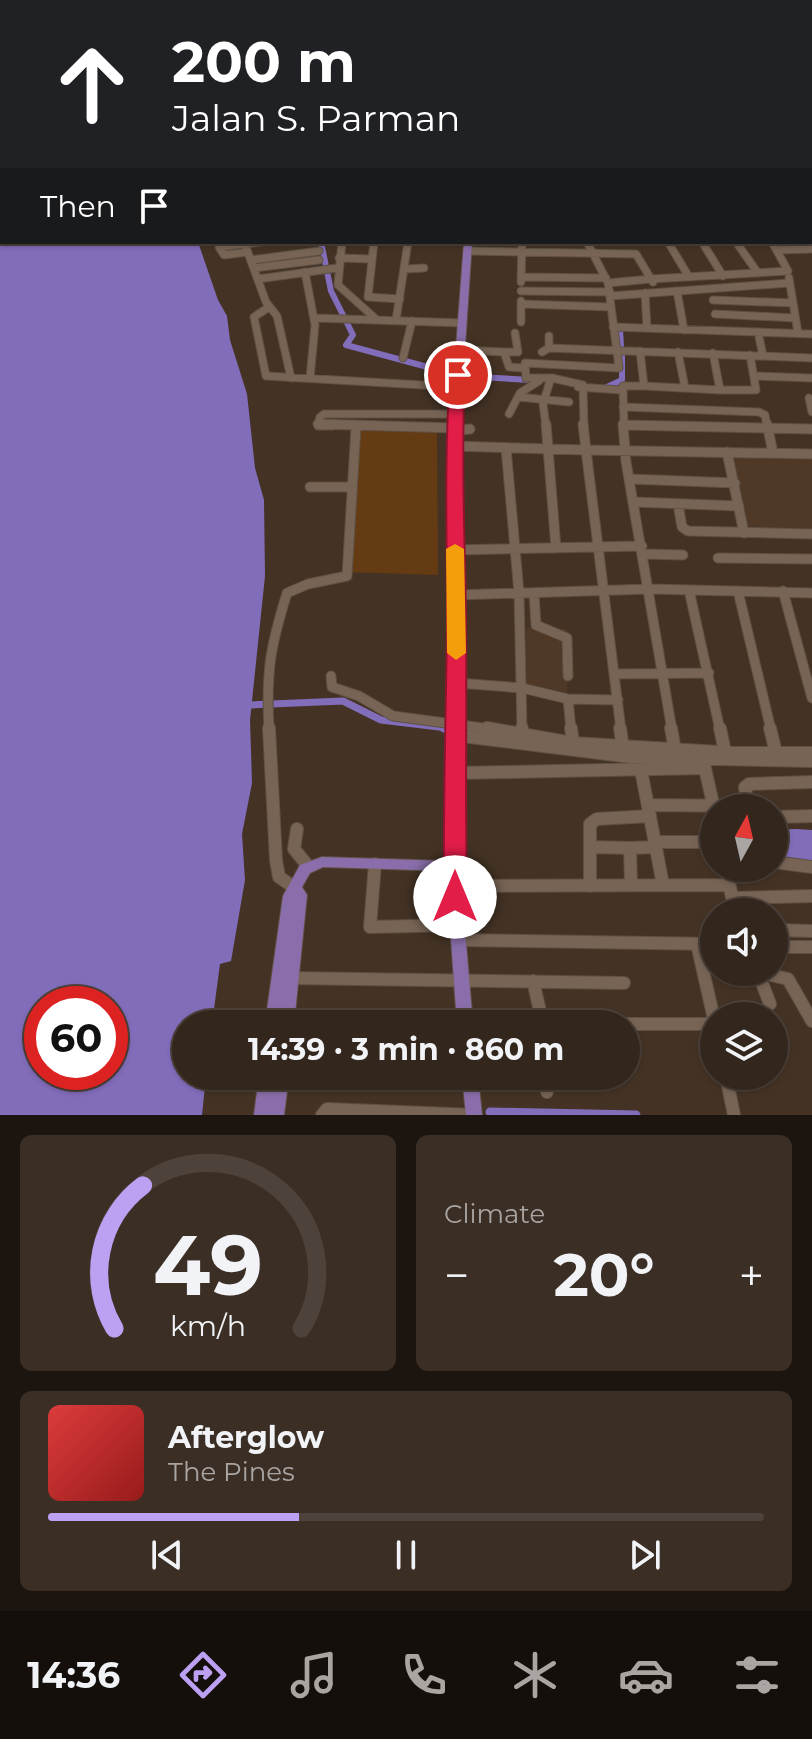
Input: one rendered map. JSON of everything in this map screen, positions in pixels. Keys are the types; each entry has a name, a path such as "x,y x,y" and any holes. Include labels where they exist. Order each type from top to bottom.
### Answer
{"main road":[{"path":"464,1010 456,886 453,446 468,246"},
{"path":"275,1010 290,896 308,866 322,862 456,866"},
{"path":"287,1010 300,895 295,888"},
{"path":"262,1115 265,1090"},
{"path":"276,1115 279,1090"},
{"path":"471,1090 474,1115"}],"street":[{"path":"258,279 327,269 339,258 342,244"},
{"path":"368,297 374,244"},
{"path":"396,320 408,244"},
{"path":"521,322 522,244"},
{"path":"561,244 562,252"},
{"path":"583,387 552,378 525,378 523,368 527,363 618,368 607,280 588,244"},
{"path":"629,244 659,292"},
{"path":"669,244 689,277"},
{"path":"703,244 731,287"},
{"path":"737,244 758,273"},
{"path":"773,244 788,271 798,333"},
{"path":"249,253 318,246 319,260 339,287 376,319"},
{"path":"468,246 522,252 636,254"},
{"path":"777,250 812,249"},
{"path":"249,253 319,260"},
{"path":"249,253 269,307 277,316 291,378"},
{"path":"339,258 372,259"},
{"path":"405,269 424,268"},
{"path":"521,277 607,280 788,271"},
{"path":"305,272 315,318 316,358 310,378"},
{"path":"521,291 645,293 789,283"},
{"path":"709,289 718,331"},
{"path":"677,291 684,330"},
{"path":"645,293 647,328"},
{"path":"352,297 400,299"},
{"path":"713,300 792,303"},
{"path":"521,304 611,307"},
{"path":"269,307 254,317 265,375 291,378 458,377"},
{"path":"715,314 795,318"},
{"path":"315,318 462,323"},
{"path":"403,358 412,321"},
{"path":"613,327 812,334"},
{"path":"758,332 763,356"},
{"path":"460,350 518,352 515,333"},
{"path":"549,336 546,350 812,358"},
{"path":"640,351 644,386"},
{"path":"504,352 510,361 509,367 523,368"},
{"path":"678,352 685,388"},
{"path":"713,353 720,390"},
{"path":"509,414 530,382 550,381 621,390 626,386 644,386 756,390 750,355"},
{"path":"755,376 812,378"},
{"path":"550,381 543,404 556,548"},
{"path":"583,387 581,402 586,450 606,591 623,748"},
{"path":"621,390 625,450 675,750"},
{"path":"518,397 569,402"},
{"path":"809,398 812,412"},
{"path":"623,407 752,410 763,414 773,453"},
{"path":"455,414 335,413 322,415 318,426 470,429"},
{"path":"624,425 812,429"},
{"path":"295,888 279,877 276,860 266,679 270,647 285,596 301,586 347,576 356,427"},
{"path":"453,446 812,454"},
{"path":"506,448 519,593 522,733"},
{"path":"727,452 744,533"},
{"path":"630,479 735,483"},
{"path":"310,487 351,487"},
{"path":"634,502 739,506"},
{"path":"678,504 680,521 685,530 812,534"},
{"path":"455,550 599,547 683,555"},
{"path":"718,558 812,559"},
{"path":"456,595 650,589 812,593"},
{"path":"689,590 734,757"},
{"path":"738,591 776,753"},
{"path":"783,591 812,698"},
{"path":"534,593 536,625 567,638 568,676"},
{"path":"614,674 709,673"},
{"path":"331,676 332,687 359,696 387,714 506,739 609,755 704,764"},
{"path":"457,683 522,688 568,699 618,700"},
{"path":"568,699 573,743"},
{"path":"454,728 522,733 623,748 812,761"},
{"path":"454,773 641,770 704,764 734,757 812,753"},
{"path":"704,764 711,794"},
{"path":"641,770 663,885"},
{"path":"746,794 745,787 749,784 812,782"},
{"path":"590,886 590,827 593,821 649,810 700,808"},
{"path":"788,817 812,816"},
{"path":"297,829 294,849 308,866"},
{"path":"591,847 630,848 700,842"},
{"path":"630,848 631,885"},
{"path":"375,864 370,927 697,944 710,1002"},
{"path":"788,866 812,867"},
{"path":"456,886 729,882 812,896"},
{"path":"788,930 812,931"},
{"path":"788,947 812,947"},
{"path":"290,978 624,983"},
{"path":"788,979 812,1021"},
{"path":"533,981 540,1010"},
{"path":"640,1023 700,1021"},
{"path":"729,1090 734,1114"},
{"path":"322,1115 327,1109 474,1115"}],"shaded area":[{"path":"0,244 199,244 218,300 227,316 230,340 247,394 255,468 264,500 265,576 250,720 252,783 242,834 245,880 231,961 220,964 214,1010 172,1010 172,1090 205,1090 202,1115 0,1115"},
{"path":"355,427 437,428 438,575 346,572"},
{"path":"731,456 812,459 812,531 748,529"},
{"path":"527,627 567,629 567,696 524,692"},
{"path":"788,829 812,830 812,861 788,858"}],"waterway":[{"path":"321,244 331,291 353,335 346,345 461,376 531,380"},
{"path":"621,347 620,329 624,328"},
{"path":"607,387 622,380 622,352"},
{"path":"251,705 343,701 381,720 456,729 444,728"},
{"path":"490,1112 636,1115"}],"slow traffic":[{"path":"455,549 456,653"}],"route":[{"path":"455,897 453,735 457,683 453,446 458,375"}]}
